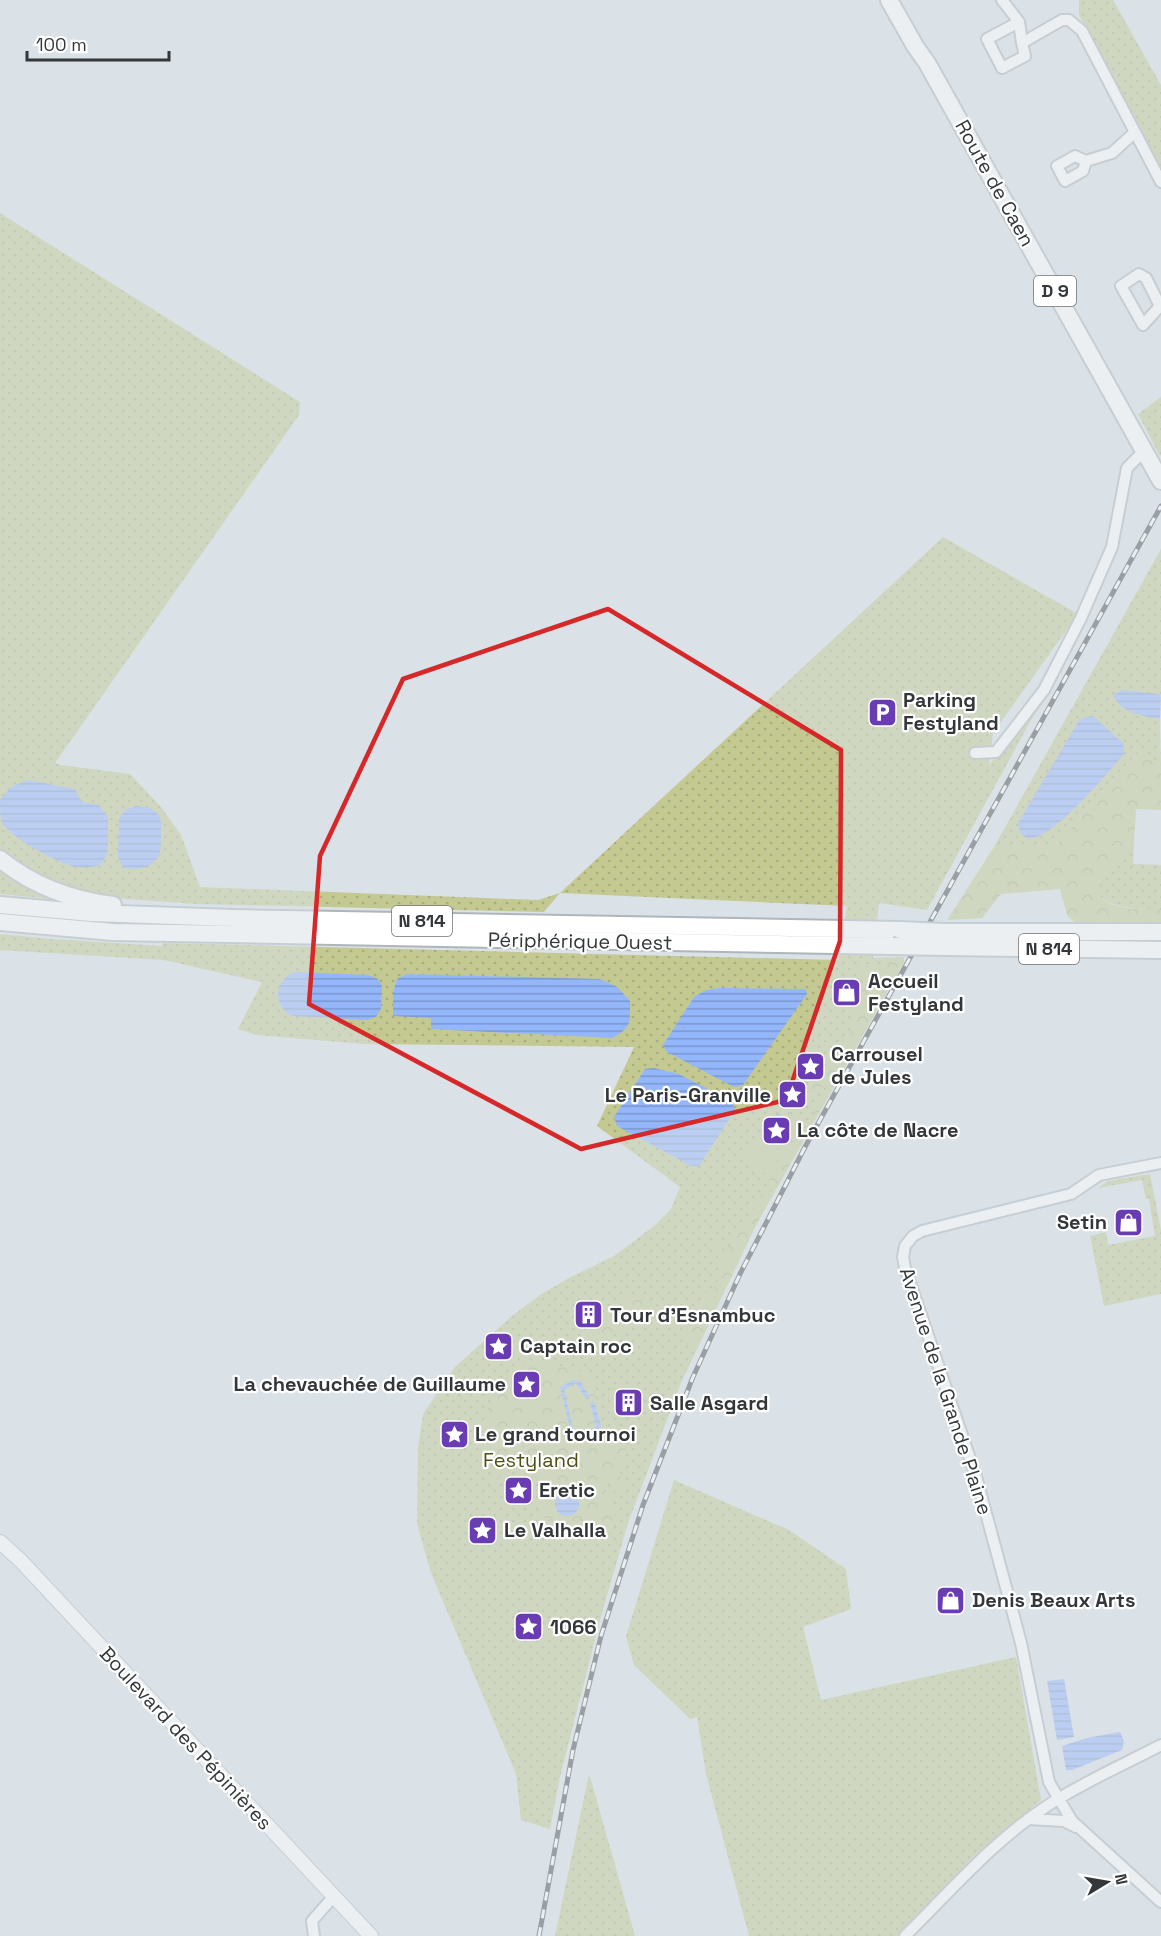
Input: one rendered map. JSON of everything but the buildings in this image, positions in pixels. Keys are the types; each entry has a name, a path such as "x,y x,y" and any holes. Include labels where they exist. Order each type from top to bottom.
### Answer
{"main road":[{"name":"D 9","path":"889,0 927,63"},
{"name":"D 9","path":"902,0 927,63"},
{"name":"Route de Caen","path":"927,63 1160,479"},
{"path":"0,858 44,886 82,900 233,918"},
{"name":"Périphérique Ouest","path":"0,905 92,913 233,918 844,929 893,946 945,940 1161,932"},
{"name":"Périphérique Ouest","path":"0,922 113,932 839,945 900,930 945,940 1161,950"},
{"name":"Boulevard des Pépinières","path":"0,1542 21,1561 371,1936"}],"street":[{"path":"1002,0 1019,22 1025,56 1002,68 987,39 1019,22"},
{"path":"1022,43 1062,20 1074,23 1082,31 1161,182"},
{"path":"1086,161 1112,153 1135,132"},
{"path":"975,753 996,752 1044,690 1081,618 1112,546 1127,468 1144,451"},
{"name":"Avenue de la Grande Plaine","path":"1082,1830 1072,1821 1049,1782 1021,1643 976,1476 904,1268 903,1257 905,1246 922,1230 1071,1194 1099,1175 1161,1162"},
{"path":"905,1936 969,1871 1028,1819 1060,1798 1161,1745"},
{"path":"1028,1819 1064,1821 1082,1830 1161,1902"},
{"path":"314,1936 312,1921 334,1896"}],"highlighted area":[{"path":"608,609 841,750 840,941 786,1100 581,1149 309,1004 320,856 403,679"}],"green space":[{"path":"1079,0 1113,0 1161,85 1161,172 1079,15"},
{"path":"0,213 300,402 299,415 55,763 130,774 161,807 181,835 200,887 538,900 560,893 544,912 196,904 114,898 58,883 52,886 0,854"},
{"path":"1161,397 1161,455 1160,456 1138,414"},
{"name":"Festyland","path":"943,537 1078,614 993,733 989,765 1047,696 1030,722 927,910 879,903 873,958 904,957 904,962 755,1227 681,1383 628,1523 600,1620 560,1777 550,1829 521,1820 516,1774 431,1573 417,1524 418,1447 423,1414 455,1367 512,1316 540,1295 614,1256 654,1226 671,1209 680,1187 597,1126 634,1047 364,1044 257,1035 238,1029 262,982 164,960 0,950 0,934 162,946 163,943 838,960 847,906 560,893"},
{"path":"1161,549 1161,697 1159,694 1161,765 1139,751 1054,847 994,847"},
{"path":"1140,750 1161,765 1161,810 1136,809 1134,842 1098,882 1098,895 1119,906 1161,909 1161,922 1074,922 1067,915 1060,889 1001,894 982,918 947,920 994,847 1054,847"},
{"path":"1134,842 1133,864 1161,865 1161,909 1136,909 1120,906 1098,895 1098,882"},
{"path":"0,863 53,895 52,899 0,894"},
{"path":"904,962 755,1227 697,1349 693,1351 689,1349 681,1330 683,1324 696,1318 703,1309 703,1294 714,1288 718,1281 719,1259 711,1246 714,1242 727,1250 770,1181 762,1175 773,1170 775,1172 780,1163 778,1161 780,1152 787,1147 791,1120 788,1116 801,1093 804,1094 809,1086 810,1077 834,1065 855,1019 850,1014 857,998 857,990 864,990 868,986 863,975 855,967","holes":["830,1081 801,1134 796,1132 798,1111 810,1097"]},
{"path":"759,1137 764,1140 767,1147 775,1147 780,1152 771,1171 764,1173 743,1162 746,1146"},
{"path":"1150,1174 1161,1230 1161,1294 1104,1306 1090,1236 1106,1232 1108,1245 1155,1236 1149,1199 1146,1199 1142,1180 1098,1188 1108,1181"},
{"path":"639,1293 648,1302 646,1314 629,1322 628,1326 604,1340 599,1347 591,1349 591,1359 575,1361 559,1355 558,1351 573,1342 617,1305 627,1310 626,1299 630,1295"},
{"path":"539,1359 581,1371 588,1376 596,1390 603,1428 623,1433 625,1438 625,1454 618,1475 626,1480 623,1493 617,1494 607,1478 601,1484 611,1497 615,1514 614,1525 608,1535 603,1538 583,1530 551,1525 550,1521 540,1515 544,1492 543,1486 534,1477 513,1472 501,1476 495,1484 493,1479 483,1439 484,1420 490,1402 507,1378 526,1364"},
{"path":"674,1480 789,1530 846,1569 851,1609 803,1627 821,1700 1016,1657 1041,1800 977,1853 897,1936 749,1936 706,1774 697,1717 690,1719 634,1665 626,1636"},
{"path":"589,1774 595,1794 635,1936 555,1936"}],"water":[{"path":"1122,690 1159,694 1161,697 1160,719 1133,713 1121,706 1113,695"},
{"path":"1093,716 1123,743 1124,754 1087,796 1051,829 1036,837 1024,836 1018,823 1080,719"},
{"path":"28,780 75,789 82,802 99,805 108,817 108,853 100,865 76,867 58,861 22,841 5,826 1,820 0,800 11,787"},
{"path":"136,806 151,809 159,816 161,821 160,850 155,862 145,867 129,869 124,868 118,858 119,818 125,810"},
{"path":"295,972 368,975 378,979 382,986 381,1009 376,1017 367,1020 293,1016 280,1005 278,994 285,978"},
{"path":"407,974 600,979 617,987 630,1001 630,1019 623,1031 612,1038 431,1029 431,1018 393,1016 393,992 397,979"},
{"path":"719,988 805,989 807,994 743,1085 734,1087 667,1052 663,1045 694,997 706,990"},
{"path":"654,1068 679,1074 732,1102 735,1110 699,1166 691,1166 617,1126 614,1117 645,1069"},
{"name":"La côte de Nacre","path":"777,1113 786,1118 787,1125 776,1143 764,1136"},
{"path":"574,1380 580,1381 590,1397 586,1399 576,1383 564,1390 574,1433 583,1436 596,1426 590,1403 593,1401 601,1427 583,1440 572,1437 560,1387"},
{"path":"567,1492 576,1495 579,1504 576,1513 567,1516 558,1513 555,1504 558,1495"},
{"path":"1064,1679 1074,1737 1057,1740 1047,1681"},
{"path":"1120,1732 1124,1741 1122,1750 1072,1770 1066,1770 1062,1746 1087,1738"}],"railway":[{"path":"539,1936 573,1750 601,1636 643,1505 693,1377 740,1274 805,1147 1161,506"}],"place":[{"name":"Parking Festyland","path":"882,712"},
{"name":"Accueil Festyland","path":"847,992"},
{"name":"Carrousel de Jules","path":"810,1066"},
{"name":"Le Paris-Granville","path":"792,1095"},
{"name":"La côte de Nacre","path":"776,1130"},
{"name":"Setin","path":"1128,1222"},
{"name":"Tour d'Esnambuc","path":"589,1315"},
{"name":"Captain roc","path":"499,1346"},
{"name":"La chevauchée de Guillaume","path":"527,1384"},
{"name":"Salle Asgard","path":"629,1403"},
{"name":"Le grand tournoi","path":"454,1434"},
{"name":"Eretic","path":"518,1490"},
{"name":"Le Valhalla","path":"483,1530"},
{"name":"Denis Beaux Arts","path":"951,1600"},
{"name":"1066","path":"529,1627"}]}
